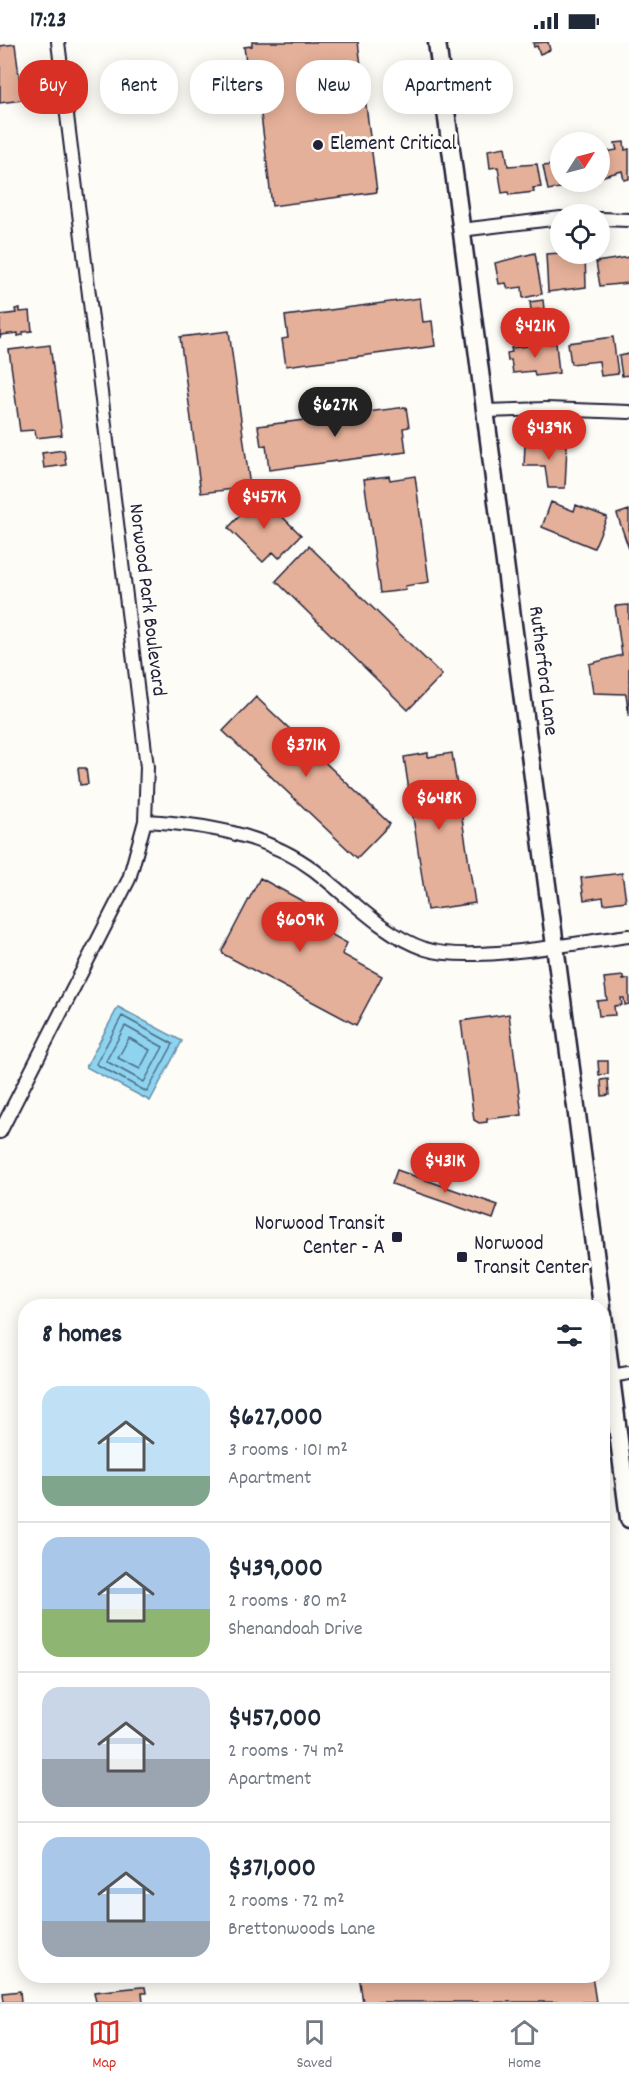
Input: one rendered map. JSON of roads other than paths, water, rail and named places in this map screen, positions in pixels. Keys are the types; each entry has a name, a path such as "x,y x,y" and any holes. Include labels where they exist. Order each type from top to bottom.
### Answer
{"street":[{"name":"Norwood Park Boulevard","path":"0,1132 129,879 145,821 147,767 58,42"},
{"name":"Rutherford Lane","path":"437,42 601,1299"},
{"path":"462,230 550,219"},
{"path":"610,219 629,220"},
{"path":"485,411 546,409 629,412"},
{"path":"145,821 220,830 273,846 311,868 402,938 426,949 486,953 629,936"},
{"path":"629,1373 610,1376 629,1519"}],"water":[{"path":"118,1007 182,1041 150,1101 86,1067"}],"place":[{"name":"Element Critical","path":"318,145"},
{"name":"Norwood Transit Center - A","path":"397,1237"},
{"name":"Norwood Transit Center","path":"462,1257"}]}
